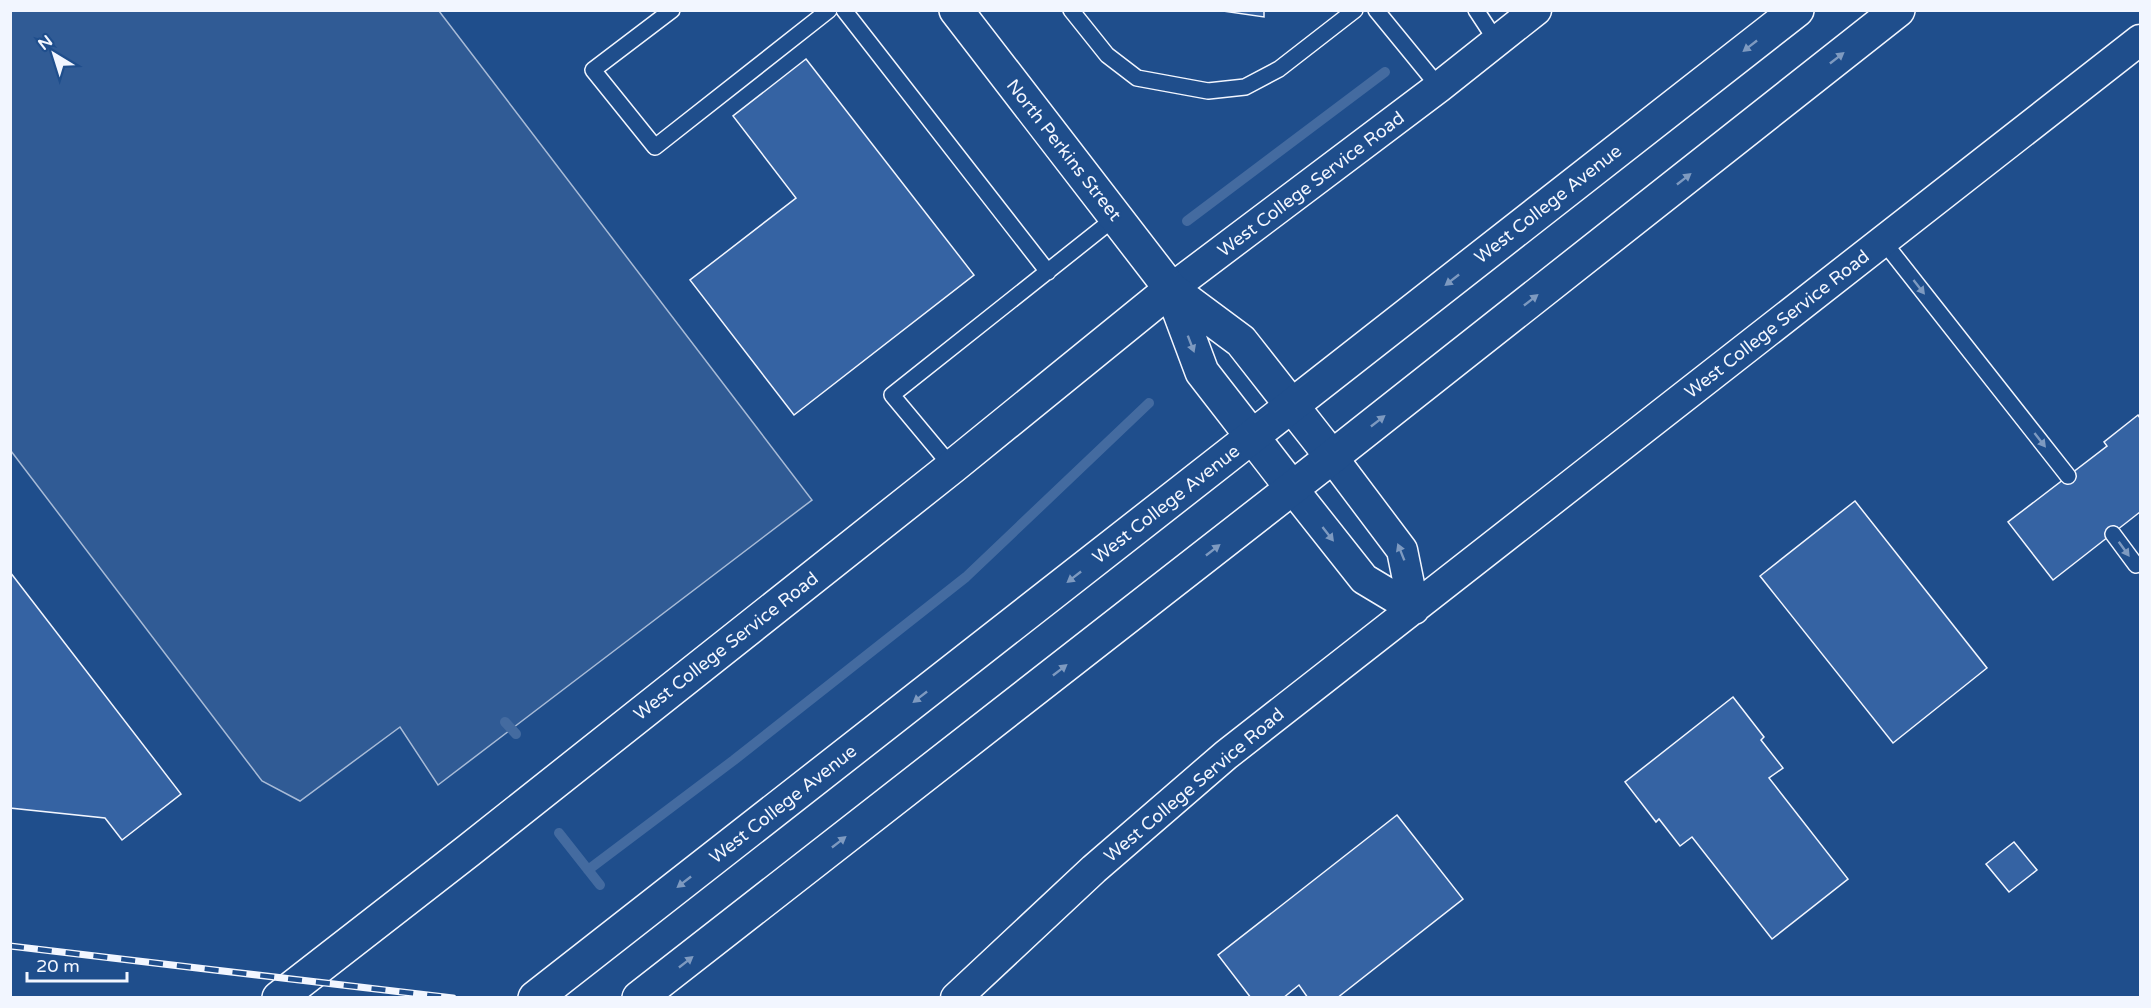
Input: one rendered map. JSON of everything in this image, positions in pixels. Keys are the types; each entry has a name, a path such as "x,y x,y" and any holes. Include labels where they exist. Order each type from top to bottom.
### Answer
{"main road":[{"name":"West College Avenue","path":"535,998 1797,10"},
{"path":"639,998 1292,489 1898,10"},
{"name":"North Perkins Street","path":"960,12 1171,290"},
{"path":"1171,290 1241,341 1332,457"},
{"path":"1171,290 1202,372 1292,489"},
{"name":"West College Service Road","path":"279,998 952,467 1171,290"}],"street":[{"name":"West College Service Road","path":"1171,290 1439,87 1536,10"},
{"name":"West College Service Road","path":"956,998 1094,869 1226,755 2140,40"},
{"path":"1332,457 1402,550 1414,609"},
{"path":"1292,489 1364,579 1414,609"}],"lane":[{"path":"672,10 593,70 655,147 829,10"},
{"path":"844,10 1048,272"},
{"path":"1071,10 1107,56 1137,78 1208,91 1245,87 1279,69 1355,10"},
{"path":"1376,10 1439,87"},
{"path":"1476,10 1497,42"},
{"path":"952,467 892,395 1116,217"},
{"path":"1883,241 2068,476"},
{"path":"2113,534 2136,565"}],"shaded area":[{"path":"11,10 439,11 812,500 438,785 400,727 300,801 262,781 11,451"}],"building":[{"path":"1216,10 1264,10 1264,17"},
{"path":"806,59 974,275 794,415 690,280 796,198 733,116"},
{"path":"2138,415 2140,418 2140,512 2053,580 2008,522 2107,446 2104,442"},
{"path":"1855,501 1987,668 1893,743 1760,576"},
{"path":"10,572 181,794 122,840 105,818 10,808"},
{"path":"1733,697 1764,737 1761,740 1783,768 1769,778 1848,879 1772,939 1692,837 1680,846 1659,819 1656,822 1625,782"},
{"path":"1397,815 1463,899 1337,998 1308,998 1299,985 1283,998 1251,998 1218,955"},
{"path":"2014,842 2037,870 2009,892 1986,864"}],"waterway":[{"path":"1187,221 1385,72"},
{"path":"588,870 734,760 966,577 1149,403"},
{"path":"505,722 516,734"},
{"path":"559,833 600,885"}],"railway":[{"path":"10,946 453,998"}]}
